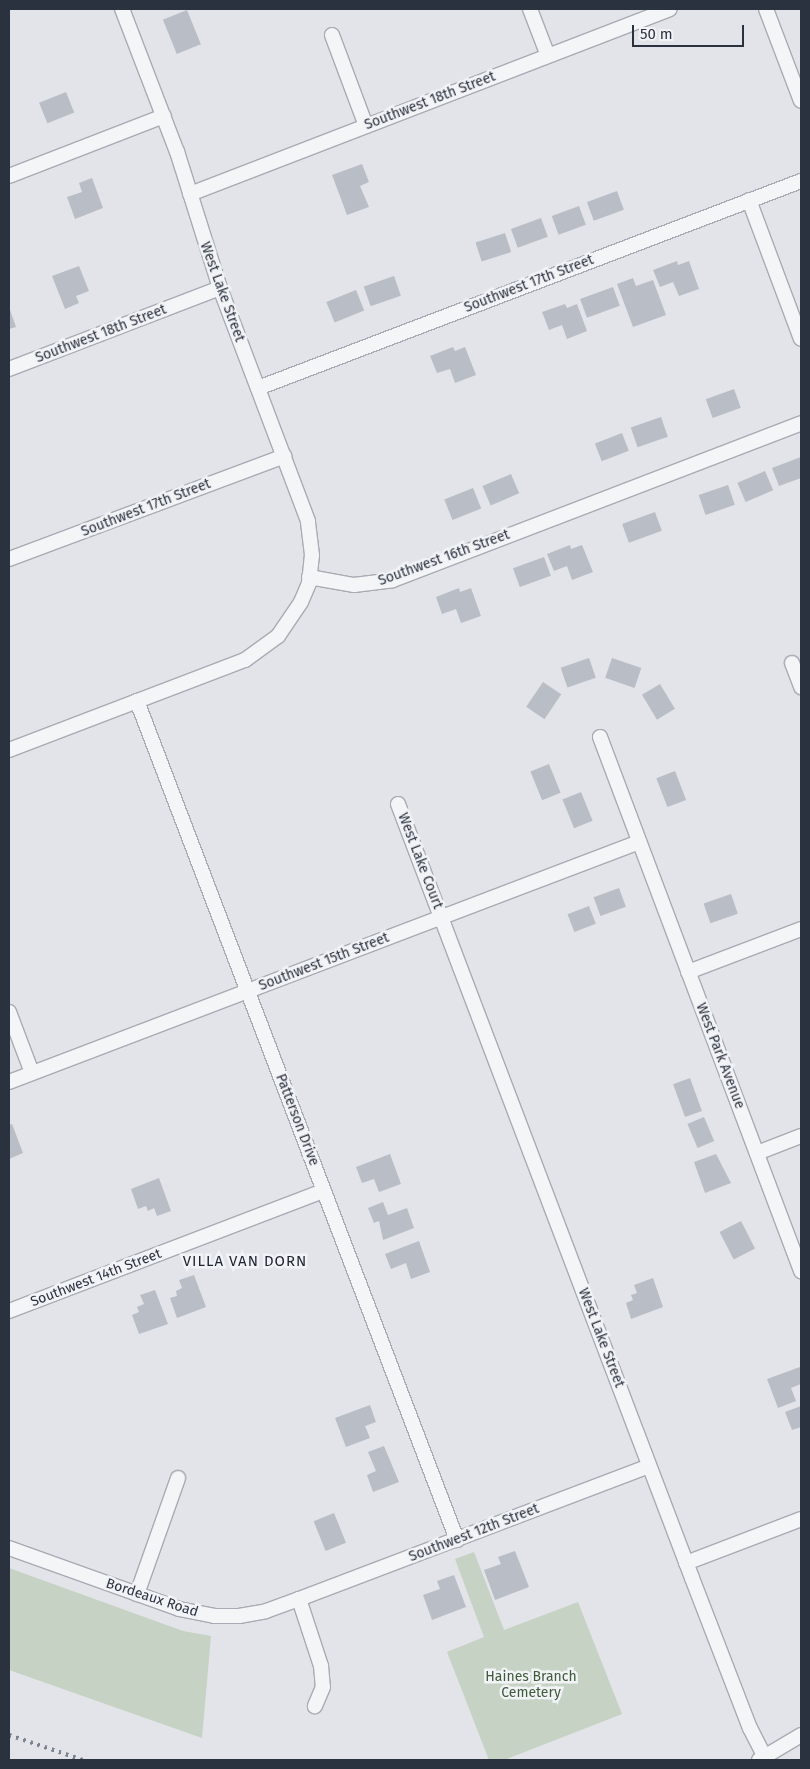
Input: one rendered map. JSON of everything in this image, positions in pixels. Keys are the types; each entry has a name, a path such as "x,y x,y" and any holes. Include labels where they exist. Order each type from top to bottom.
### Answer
{"street":[{"name":"West Lake Street","path":"122,9 164,116 220,288 308,520 312,554 309,576"},
{"path":"530,9 548,56"},
{"name":"Southwest 18th Street","path":"190,194 670,9"},
{"path":"766,9 801,101"},
{"path":"332,35 366,126"},
{"path":"9,176 164,116"},
{"name":"Southwest 17th Street","path":"258,388 749,200 801,182"},
{"path":"749,200 801,339"},
{"name":"Southwest 18th Street","path":"9,369 220,288"},
{"name":"Southwest 16th Street","path":"309,576 354,585 393,580 801,423"},
{"name":"Southwest 17th Street","path":"9,560 284,456"},
{"path":"9,750 231,666 262,650 291,620 301,602 309,576"},
{"path":"792,664 801,687"},
{"name":"Patterson Drive","path":"137,701 457,1540"},
{"name":"West Park Avenue","path":"600,737 801,1270"},
{"name":"West Lake Court","path":"398,804 441,917"},
{"name":"Southwest 15th Street","path":"9,1082 639,842"},
{"name":"West Lake Street","path":"441,917 686,1563 763,1759"},
{"path":"688,972 801,929"},
{"path":"9,1012 32,1073"},
{"path":"757,1153 801,1136"},
{"name":"Southwest 14th Street","path":"9,1311 324,1191"},
{"name":"Southwest 12th Street","path":"299,1599 650,1466"},
{"path":"137,1594 178,1478"},
{"path":"686,1563 801,1519"},
{"name":"Bordeaux Road","path":"9,1548 179,1609 214,1616 266,1611 299,1599"},
{"path":"299,1599 321,1666 322,1687 315,1706"},
{"path":"763,1759 801,1735"}],"green space":[{"name":"Haines Branch Cemetery","path":"474,1552 504,1630 578,1602 622,1714 504,1760 489,1760 447,1652 484,1637 455,1559"},
{"path":"9,1568 183,1631 211,1636 202,1738 9,1670"}],"building":[{"path":"187,10 201,44 177,54 163,20"},
{"path":"66,92 74,112 47,123 39,103"},
{"path":"362,164 369,182 360,186 369,207 347,215 332,175"},
{"path":"92,178 103,208 75,219 67,197 82,192 79,183"},
{"path":"617,191 624,210 594,221 587,202"},
{"path":"579,206 586,225 559,235 552,216"},
{"path":"541,218 548,237 518,248 511,229"},
{"path":"505,233 511,252 482,262 476,243"},
{"path":"677,261 678,265 689,261 699,289 679,296 673,282 660,287 653,270"},
{"path":"79,266 89,291 76,296 79,303 65,309 52,276"},
{"path":"394,276 401,296 371,306 364,286"},
{"path":"633,278 636,286 653,280 666,315 633,327 617,284"},
{"path":"613,287 620,306 587,318 580,299"},
{"path":"356,290 364,310 335,322 326,302"},
{"path":"565,304 567,308 577,304 587,331 567,339 562,325 549,330 542,312"},
{"path":"9,307 16,327 9,329"},
{"path":"453,347 455,351 465,347 476,375 455,383 450,369 437,373 430,356"},
{"path":"734,389 741,408 713,418 706,399"},
{"path":"661,417 668,437 638,447 631,427"},
{"path":"622,433 629,451 602,461 595,443"},
{"path":"801,457 801,478 779,486 772,468"},
{"path":"765,471 773,490 746,502 737,483"},
{"path":"511,474 519,493 491,505 482,486"},
{"path":"728,485 735,505 706,515 699,495"},
{"path":"473,488 481,508 452,520 444,500"},
{"path":"655,512 662,531 629,543 622,524"},
{"path":"570,545 571,549 582,545 593,572 572,580 567,566 554,571 547,554"},
{"path":"544,557 551,576 520,587 513,568"},
{"path":"459,588 460,592 471,588 481,616 461,623 456,609 442,614 436,597"},
{"path":"589,658 596,678 567,688 561,668"},
{"path":"612,658 641,668 634,688 605,678"},
{"path":"543,682 561,694 544,719 526,707"},
{"path":"660,684 675,709 657,720 642,695"},
{"path":"549,764 561,793 542,800 530,771"},
{"path":"675,771 686,800 667,807 656,778"},
{"path":"581,792 593,821 574,828 562,799"},
{"path":"619,888 626,907 600,916 594,897"},
{"path":"731,894 738,914 710,923 704,903"},
{"path":"589,906 596,924 574,932 568,914"},
{"path":"690,1078 702,1111 685,1117 673,1084"},
{"path":"704,1117 714,1141 698,1148 687,1124"},
{"path":"12,1124 23,1153 9,1159 9,1125"},
{"path":"390,1154 401,1184 379,1192 374,1179 362,1183 356,1167"},
{"path":"716,1154 731,1183 705,1193 694,1162"},
{"path":"159,1178 171,1211 157,1216 154,1208 148,1211 146,1206 138,1209 131,1189"},
{"path":"383,1202 388,1215 407,1208 414,1228 383,1240 379,1221 374,1223 368,1208"},
{"path":"741,1221 755,1249 734,1260 720,1232"},
{"path":"419,1241 430,1272 411,1279 406,1263 391,1269 385,1254"},
{"path":"194,1275 206,1307 177,1318 170,1298 177,1296 176,1291 182,1288 179,1280"},
{"path":"653,1278 663,1307 631,1319 626,1303 633,1300 631,1295 637,1293 634,1285"},
{"path":"155,1290 168,1324 139,1334 132,1315 139,1312 137,1307 144,1304 140,1295"},
{"path":"800,1367 801,1384 791,1388 796,1401 778,1408 767,1379"},
{"path":"370,1405 376,1422 365,1426 370,1438 346,1447 335,1418"},
{"path":"801,1406 801,1427 792,1430 785,1412"},
{"path":"384,1446 399,1482 373,1492 367,1475 376,1471 368,1452"},
{"path":"334,1513 346,1543 326,1551 314,1521"},
{"path":"515,1551 529,1587 495,1600 484,1570 501,1564 498,1557"},
{"path":"454,1575 466,1607 432,1620 423,1595 440,1589 437,1581"}],"railway":[{"path":"9,1735 83,1760"}],"district":[{"name":"VILLA VAN DORN","path":"245,1262"}]}
